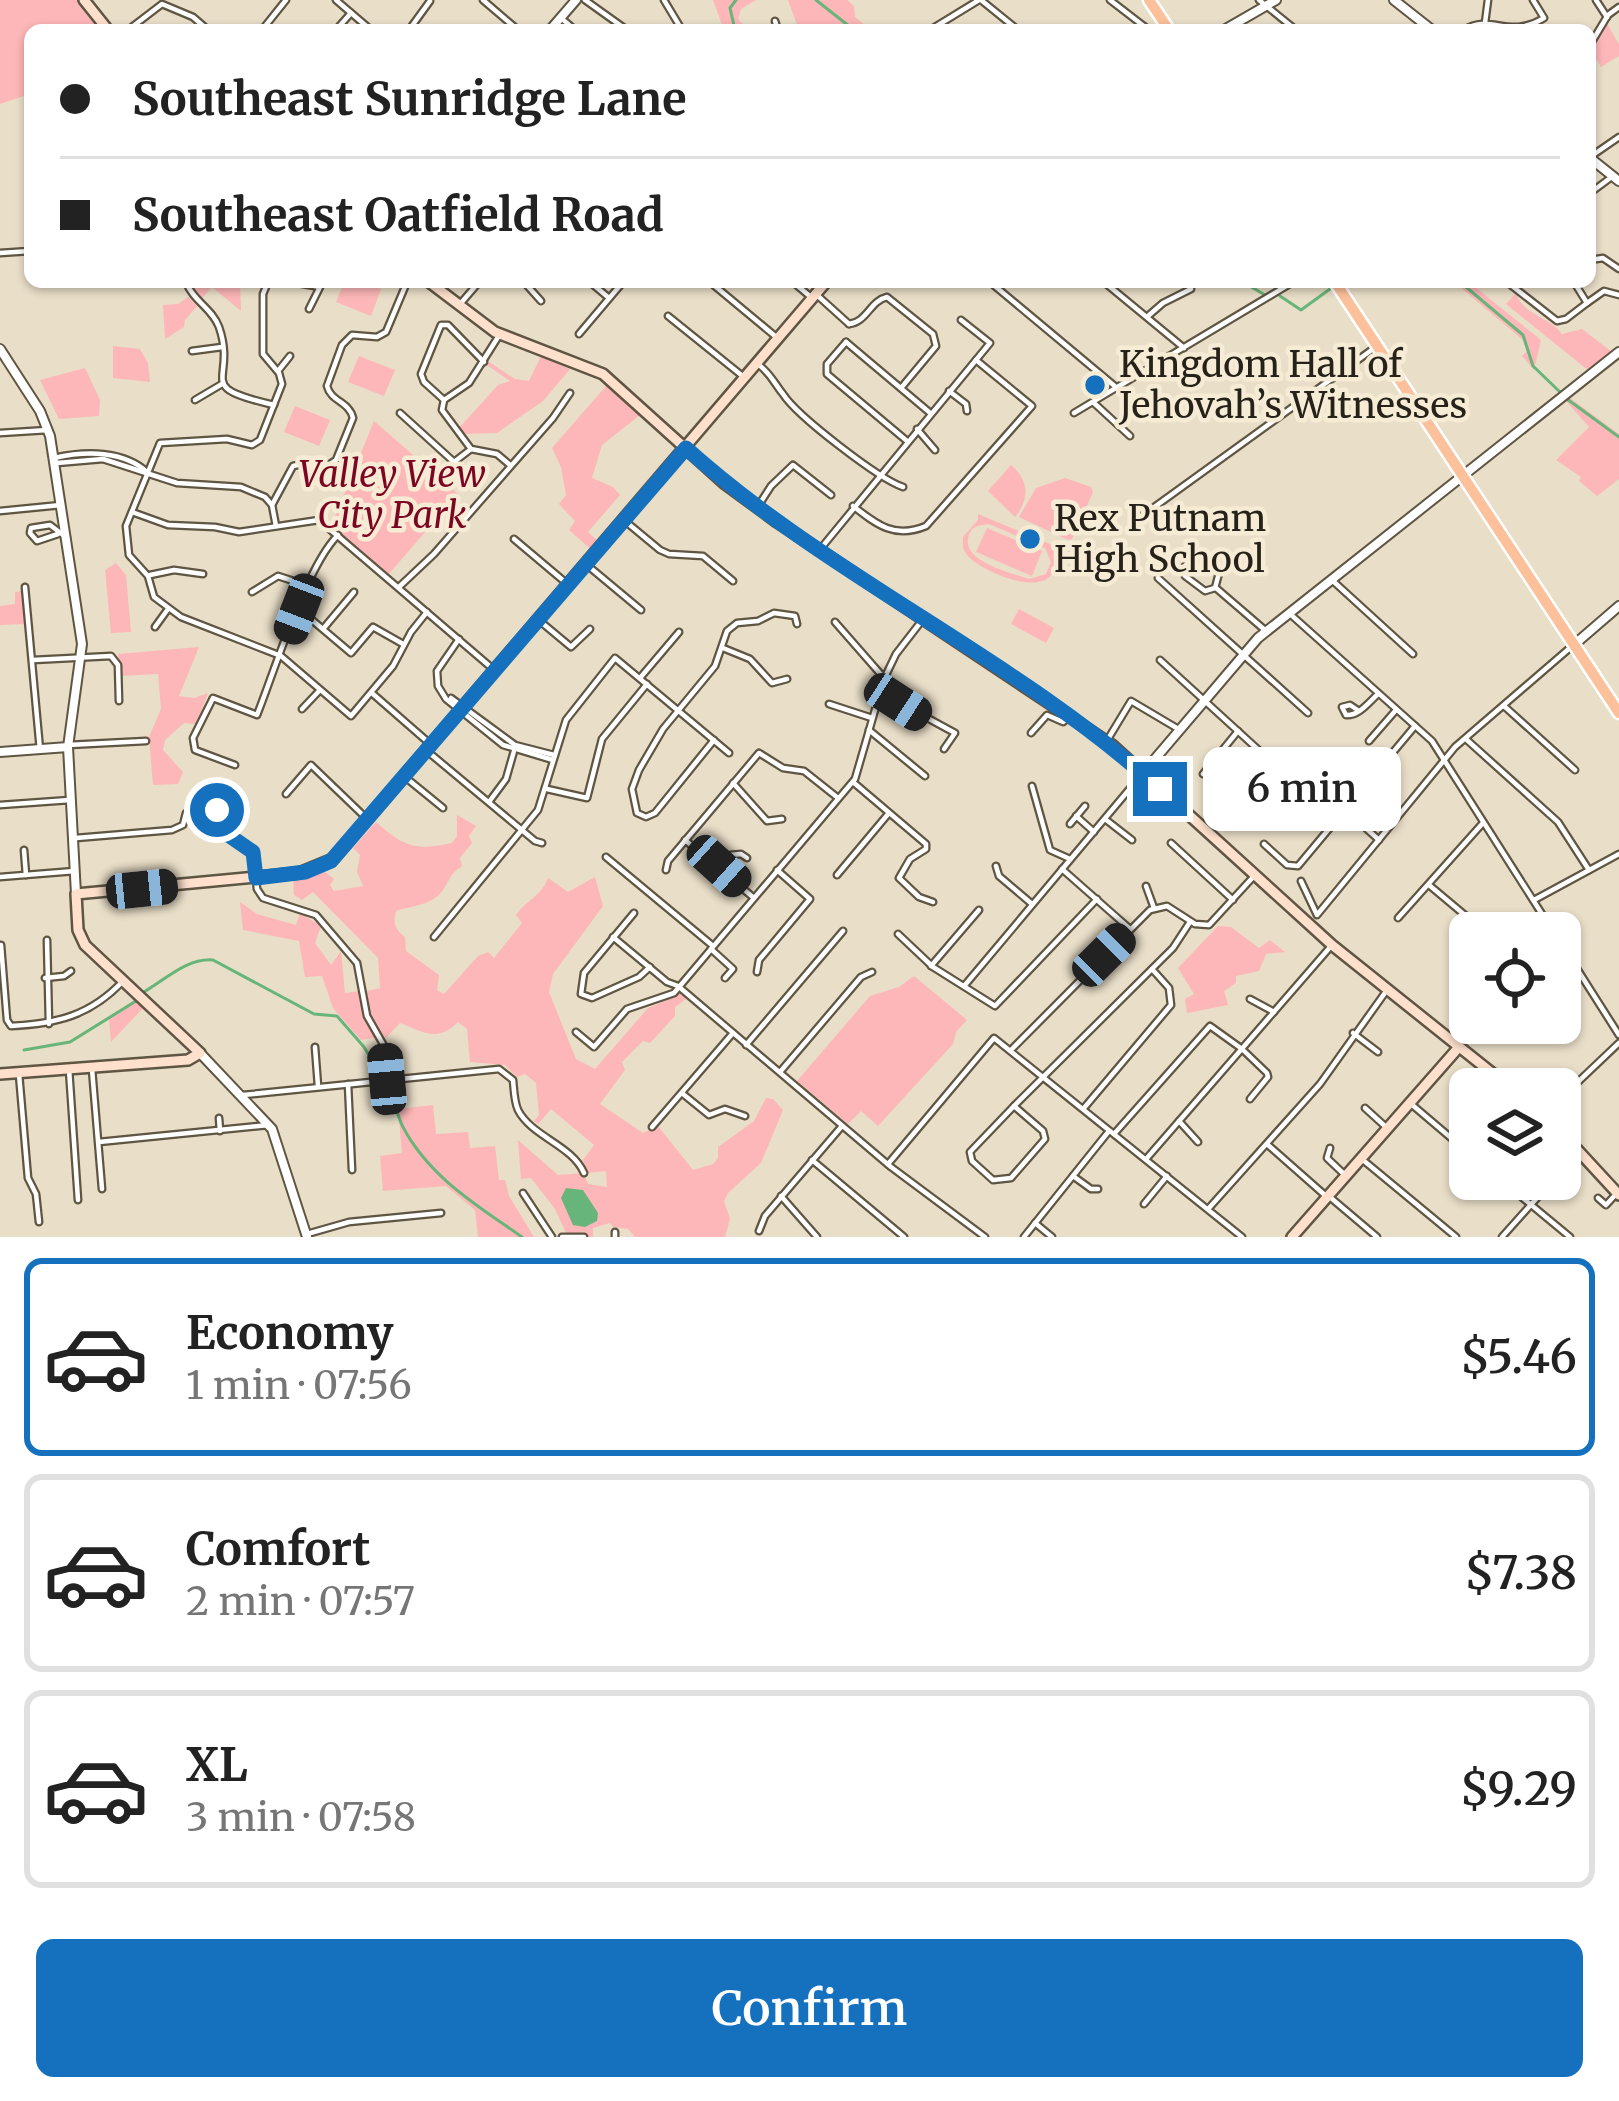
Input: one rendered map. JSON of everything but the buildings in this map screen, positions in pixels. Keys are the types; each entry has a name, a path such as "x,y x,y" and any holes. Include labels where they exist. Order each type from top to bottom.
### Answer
{"main road":[{"path":"84,0 103,24"},
{"path":"438,288 500,334 603,374 757,508 1107,741 1332,945 1486,1068"},
{"path":"0,1074 188,1060 200,1053 82,940 76,894 256,878 322,866 337,856 821,288"},
{"path":"1339,288 1619,712"},
{"path":"1296,1236 1459,1047"},
{"path":"1581,1153 1618,1194"}],"street":[{"path":"267,24 286,0"},
{"path":"336,0 364,24"},
{"path":"483,0 511,24"},
{"path":"940,24 980,0 1010,24"},
{"path":"1110,0 1141,24"},
{"path":"1232,24 1262,3 1276,0"},
{"path":"1394,0 1424,24"},
{"path":"1485,23 1488,0"},
{"path":"1533,0 1544,18 1533,24"},
{"path":"1596,0 1606,17"},
{"path":"556,24 575,1 616,24"},
{"path":"1262,3 1288,24"},
{"path":"135,24 157,4 199,24"},
{"path":"1596,34 1619,7"},
{"path":"178,21 182,12"},
{"path":"341,24 351,13"},
{"path":"561,18 568,24"},
{"path":"1482,24 1489,24"},
{"path":"189,288 215,319 222,347 222,384 235,396 274,405"},
{"path":"265,288 263,354 278,370 282,384 256,445 227,439 160,443 127,526 128,551 148,576 154,597 168,609 281,656 351,716 393,666 428,612"},
{"path":"309,309 320,288"},
{"path":"272,505 284,478 297,465 324,468 336,460 352,418 348,407 332,397 327,386 342,345 356,334 376,337 386,332 404,288"},
{"path":"461,303 474,288"},
{"path":"529,288 541,301"},
{"path":"597,288 609,298"},
{"path":"579,334 618,288"},
{"path":"720,288 778,338"},
{"path":"802,288 849,324 860,322 886,297 933,334 936,346 902,388"},
{"path":"997,288 1117,388"},
{"path":"1112,288 1184,348"},
{"path":"1074,413 1283,288"},
{"path":"1516,288 1557,321 1566,320 1604,291 1619,295"},
{"path":"1578,288 1587,303"},
{"path":"1148,316 1191,289"},
{"path":"668,316 745,378"},
{"path":"819,552 990,343 962,320"},
{"path":"849,324 846,342 827,364 827,374 907,441"},
{"path":"444,400 421,374 441,325 448,325 484,362"},
{"path":"444,400 466,387 500,334"},
{"path":"846,342 931,413"},
{"path":"1135,521 1377,346"},
{"path":"192,351 222,347"},
{"path":"0,350 48,430 62,505 62,536 74,582 82,657 68,746 76,894"},
{"path":"965,985 1265,631 1619,352"},
{"path":"278,370 290,356"},
{"path":"873,364 880,356"},
{"path":"853,506 887,530 910,532 926,526 1032,406 976,360"},
{"path":"757,363 786,398 879,475 903,488"},
{"path":"195,400 222,384"},
{"path":"950,392 967,411"},
{"path":"399,587 434,554 570,393"},
{"path":"444,400 443,413 471,449 497,454 510,465"},
{"path":"1093,403 1130,436"},
{"path":"400,413 454,462 471,449"},
{"path":"917,429 935,449"},
{"path":"0,433 48,430"},
{"path":"54,461 103,459 185,485 241,488 265,497 272,505 276,526"},
{"path":"757,508 793,465 831,495"},
{"path":"0,511 62,505"},
{"path":"132,512 187,527 243,532 314,520 338,535 495,671"},
{"path":"625,520 660,550 703,556 733,581"},
{"path":"235,765 193,747 210,700 257,716 309,586 328,544 338,535"},
{"path":"514,539 569,586"},
{"path":"1216,588 1219,573 1201,557 1193,557 1184,569 1185,576 1202,590 1216,588 1265,631"},
{"path":"587,565 641,610"},
{"path":"148,576 174,569 203,574"},
{"path":"252,592 278,576 309,586"},
{"path":"1158,578 1308,713"},
{"path":"1331,580 1413,654"},
{"path":"26,587 40,750"},
{"path":"323,629 354,592"},
{"path":"1301,881 1317,915 1465,738 1619,606"},
{"path":"155,627 168,609"},
{"path":"299,609 351,653 373,627 403,644"},
{"path":"714,740 655,813 641,816 633,799 634,781 677,710 715,666 727,631 737,623 780,612 795,616 797,624"},
{"path":"1289,613 1415,726 1445,760 1541,912"},
{"path":"539,620 571,646 590,629"},
{"path":"835,622 884,678"},
{"path":"576,1032 594,1047 631,1007 671,995 754,898 853,782 884,678 896,654 921,622 926,622"},
{"path":"640,678 679,632"},
{"path":"459,639 437,671 438,686 445,696 514,748 554,758"},
{"path":"723,648 750,659 772,683 787,679"},
{"path":"32,660 111,656 118,665 119,701"},
{"path":"434,937 538,811 569,715 615,658 730,753"},
{"path":"1160,660 1268,758 1294,764 1379,840"},
{"path":"547,789 587,798 602,739 647,684"},
{"path":"302,709 320,689"},
{"path":"372,693 489,802 542,843"},
{"path":"1362,709 1378,694"},
{"path":"878,696 955,734 944,749"},
{"path":"1107,741 1131,701 1180,730"},
{"path":"829,704 872,718"},
{"path":"1503,706 1576,770"},
{"path":"1369,741 1396,710"},
{"path":"1031,734 1047,715 1061,722 1070,716"},
{"path":"1264,844 1295,867 1415,726"},
{"path":"868,730 925,776"},
{"path":"1203,774 1238,731"},
{"path":"1465,738 1558,822 1589,870"},
{"path":"0,752 146,741"},
{"path":"489,802 506,779 514,748"},
{"path":"666,870 668,861 759,753 783,768 804,771 838,798"},
{"path":"1241,791 1268,758"},
{"path":"286,794 310,765 368,820"},
{"path":"405,777 443,808"},
{"path":"853,782 927,847 906,864 899,878 915,894 933,902"},
{"path":"733,783 767,821 782,819"},
{"path":"1032,786 1050,850 1070,860"},
{"path":"0,805 70,800"},
{"path":"1070,824 1085,806"},
{"path":"217,810 224,832 253,852 262,898 316,915 357,963 365,1012 383,1044 387,1079"},
{"path":"837,874 889,812"},
{"path":"73,838 172,830 183,825 186,813"},
{"path":"1076,816 1094,832"},
{"path":"1105,819 1132,840"},
{"path":"1399,918 1483,822"},
{"path":"685,840 754,898"},
{"path":"1171,843 1233,900"},
{"path":"24,850 26,875"},
{"path":"1534,901 1619,854"},
{"path":"719,866 730,855 746,858"},
{"path":"606,857 712,947 733,969 725,978"},
{"path":"996,866 999,877 1031,904"},
{"path":"1062,868 1130,929"},
{"path":"757,972 759,960 810,899 777,870"},
{"path":"0,877 75,872"},
{"path":"1012,1050 1154,908 1171,908 1201,926 1212,924 1255,875"},
{"path":"1429,885 1461,912"},
{"path":"1147,886 1154,908"},
{"path":"898,934 932,966 990,1006 1000,1003 1097,899"},
{"path":"932,966 979,910"},
{"path":"634,913 584,973 582,996 592,998 639,977 650,967"},
{"path":"1014,1106 1043,1130 1045,1139 1011,1178 993,1180 972,1161 970,1152 1014,1106 1180,940 1190,922"},
{"path":"746,1045 843,931"},
{"path":"613,937 888,1164 985,1237"},
{"path":"47,940 49,1024"},
{"path":"1,944 8,1024 62,1022 102,1002 123,981"},
{"path":"1146,1160 1332,945"},
{"path":"1084,1108 1171,1005 1172,994 1152,969"},
{"path":"46,978 71,970"},
{"path":"780,1072 861,977 872,972"},
{"path":"1581,977 1619,1039 1581,1078"},
{"path":"1208,1209 1324,1079 1388,990"},
{"path":"1250,999 1274,1012"},
{"path":"1024,1237 1205,1028 1214,1027 1243,1048 1268,1077 1250,1100"},
{"path":"1354,1033 1378,1052"},
{"path":"652,1127 733,1034"},
{"path":"888,1164 994,1038 1242,1237"},
{"path":"315,1047 318,1086"},
{"path":"200,1053 269,1125 307,1236 349,1222 441,1214"},
{"path":"92,1066 102,1189"},
{"path":"69,1068 78,1200"},
{"path":"243,1095 496,1069 513,1080 523,1117 579,1162 584,1173"},
{"path":"19,1072 28,1178 36,1194 39,1222"},
{"path":"348,1084 352,1170"},
{"path":"682,1094 709,1115 725,1109 745,1117"},
{"path":"1410,1103 1449,1136"},
{"path":"1365,1108 1387,1129"},
{"path":"219,1118 220,1131"},
{"path":"1179,1121 1198,1142"},
{"path":"99,1142 269,1125"},
{"path":"759,1231 761,1221 842,1126"},
{"path":"1266,1144 1377,1237"},
{"path":"1330,1148 1327,1158 1346,1176"},
{"path":"1361,1159 1456,1237"},
{"path":"812,1160 904,1237"},
{"path":"1073,1176 1098,1189"},
{"path":"1144,1204 1167,1176"},
{"path":"523,1192 552,1237"},
{"path":"1598,1198 1606,1205 1618,1194"},
{"path":"782,1196 817,1237"},
{"path":"1526,1200 1570,1237"},
{"path":"1502,1237 1535,1200"},
{"path":"1035,1223 1052,1237"},
{"path":"1223,1237 1231,1228"},
{"path":"562,1237 584,1237"}],"green space":[{"path":"0,0 78,0 98,24 24,24 24,96 0,104"},
{"path":"713,0 756,0 741,9 738,19 743,24 722,24"},
{"path":"788,0 847,0 864,24 797,24"},
{"path":"1606,22 1619,44 1619,56 1601,67 1596,39"},
{"path":"193,288 211,288 201,299"},
{"path":"213,288 240,288 241,311"},
{"path":"342,288 381,289 371,316 336,302"},
{"path":"1461,288 1476,288 1541,340 1534,370 1522,356 1527,351 1523,340"},
{"path":"1516,293 1524,306 1562,334 1582,329 1612,352 1590,370 1584,367 1506,304"},
{"path":"188,297 197,306 184,327 165,339 163,305 178,304"},
{"path":"113,346 140,349 150,382 113,378"},
{"path":"359,356 395,370 384,396 348,382"},
{"path":"541,356 570,369 543,401 497,433 463,434 459,428 498,385 510,381 489,362 515,379 529,381"},
{"path":"85,368 100,400 99,416 59,419 40,380"},
{"path":"607,385 640,415 602,445 592,478 620,495 588,532 600,543 593,551 569,530 575,521 559,504 566,495 552,448"},
{"path":"1570,398 1619,434 1619,479 1597,496 1579,481 1581,477 1556,460 1589,427 1566,401"},
{"path":"295,406 330,420 319,446 284,432"},
{"name":"Valley View City Park","path":"374,421 458,494 388,575 331,526"},
{"path":"1011,465 1025,490 1015,517 988,491"},
{"path":"1065,478 1093,492 1068,540 1019,517 1036,488"},
{"path":"978,514 1062,549 1054,552 1054,569 1047,579 1035,582 1003,577 975,562 964,550 963,537","holes":["989,524 1045,548 1051,562 1046,574 1029,579 981,560 973,554 968,539 973,529"]},
{"path":"987,528 1042,551 1032,576 976,552"},
{"path":"116,563 126,575 131,632 111,633 105,570"},
{"path":"22,591 25,624 0,625 0,606 15,604 15,592"},
{"path":"1019,609 1054,628 1046,643 1011,624"},
{"path":"199,647 179,696 208,693 196,724 184,723 165,740 163,750 183,772 178,784 153,785 149,737 161,709 158,674 120,676 118,654"},
{"path":"457,815 476,826 469,836 472,843 460,858 462,866 434,899 396,911 395,916 406,951 439,975 437,990 444,994 478,956 488,952 494,958 522,923 516,915 548,878 568,892 595,877 603,906 553,974 549,992 576,1059 595,1069 648,1008 672,998 684,986 693,994 675,1007 675,1016 650,1043 643,1041 622,1062 625,1070 600,1104 643,1133 658,1126 693,1170 713,1164 718,1147 754,1121 766,1098 783,1110 761,1163 724,1201 730,1219 725,1237 635,1237 610,1223 593,1228 593,1237 567,1235 555,1209 531,1178 521,1179 518,1140 558,1175 584,1173 588,1184 607,1187 606,1171 588,1173 583,1160 594,1145 551,1109 538,1124 534,1121 539,1115 536,1083 525,1074 517,1077 505,1065 470,1062 467,1029 458,1022 438,1034 400,1023 386,1038 371,1020 367,991 380,988 378,958 313,892 302,900 294,895 293,878 325,872 334,879 330,885 334,891 363,886 357,872 360,855 353,848 376,822 403,842 428,847 452,843 457,836"},
{"path":"240,902 257,914 296,925 300,913 321,926 315,943 331,965 341,951 345,993 360,991 364,1018 377,1037 361,1040 333,1008 322,976 305,977 299,941 243,930"},
{"path":"1218,926 1231,927 1259,948 1270,940 1285,952 1266,954 1259,971 1236,976 1236,983 1224,991 1228,1005 1187,1013 1185,999 1194,994 1178,968"},
{"path":"914,976 967,1020 953,1044 878,1126 861,1111 848,1124 797,1081 870,996 899,987"},
{"path":"137,998 145,1006 111,1042 109,1019"},
{"path":"433,1105 436,1134 468,1132 470,1148 495,1146 499,1180 505,1180 509,1196 534,1237 478,1237 475,1210 446,1186 383,1191 380,1156 402,1153 398,1109"}],"shaded area":[{"path":"566,1188 583,1190 598,1213 597,1221 585,1227 573,1225 561,1198"}],"waterway":[{"path":"734,24 730,8 736,0"},
{"path":"816,0 846,24"},
{"path":"1253,288 1265,295"},
{"path":"1467,288 1523,335 1533,366 1560,392"},
{"path":"1280,296 1301,310 1330,289"},
{"path":"1567,399 1619,437"},
{"path":"144,992 186,966 213,960 314,1014 337,1016 382,1077"},
{"path":"24,1050 70,1042 136,1001"},
{"path":"386,1083 403,1127 426,1161 522,1237"}],"place":[{"name":"Kingdom Hall of Jehovah’s Witnesses","path":"1095,385"},
{"name":"Rex Putnam High School","path":"1030,539"}],"route":[{"path":"217,810 224,832 253,852 256,878 305,872 331,861 686,448 799,538 1104,739 1160,789"}]}
